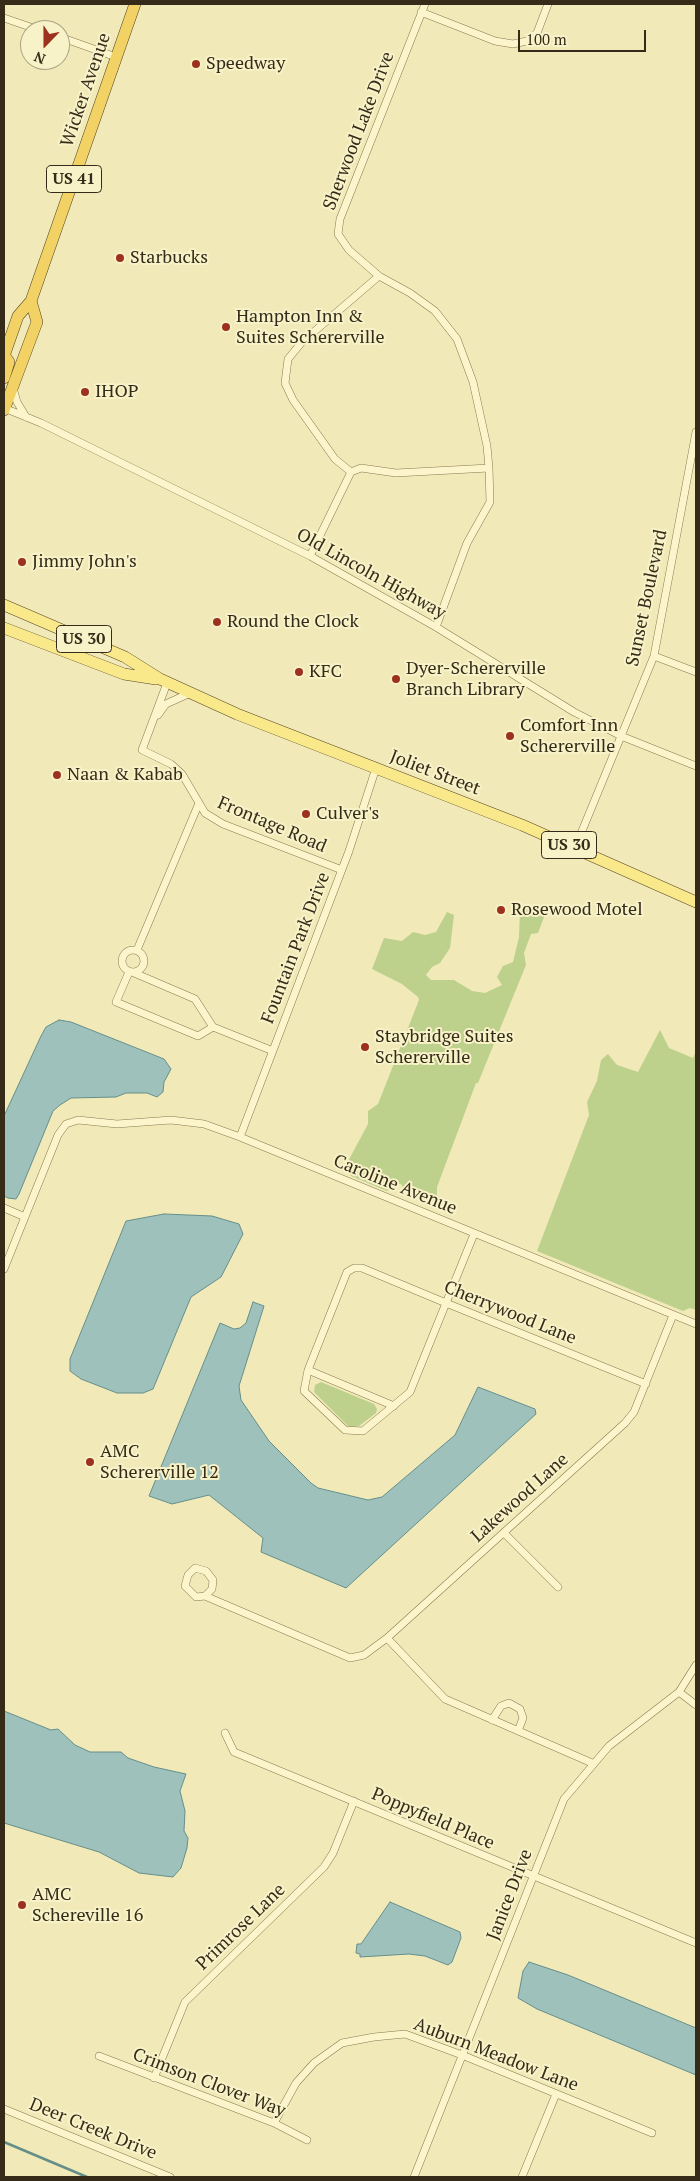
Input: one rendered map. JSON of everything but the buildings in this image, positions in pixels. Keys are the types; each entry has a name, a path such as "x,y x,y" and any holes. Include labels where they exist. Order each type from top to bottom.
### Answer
{"highway":[{"name":"Wicker Avenue","path":"4,355 18,316 31,301 135,4"},
{"path":"4,409 37,322 31,301"},
{"path":"4,355 9,362 4,378"}],"main road":[{"name":"US 30","path":"4,605 125,656 164,681"},
{"name":"US 30","path":"4,628 124,674 164,681"},
{"name":"Joliet Street","path":"164,681 243,717 576,848 696,902"}],"street":[{"name":"Sherwood Lake Drive","path":"425,4 340,220 338,234 349,250 379,276 410,293 435,311 457,339 473,382 487,446 490,502 467,543 436,627"},
{"path":"421,12 495,41 513,44 527,41 537,33 548,4"},
{"path":"4,18 20,23"},
{"path":"70,41 116,57"},
{"path":"351,472 335,459 293,400 285,383 288,359 302,342 379,276"},
{"path":"12,387 16,402 26,417"},
{"name":"Old Lincoln Highway","path":"4,409 26,417 310,556 436,627 574,712 621,736 696,766"},
{"name":"Sunset Boulevard","path":"576,848 654,656 696,432"},
{"path":"310,556 351,472 361,468 396,473 489,468"},
{"path":"654,656 696,672"},
{"name":"Frontage Road","path":"164,681 153,721 142,750 171,764 182,774 205,813 223,824 342,870"},
{"path":"153,721 166,704 190,693"},
{"name":"Fountain Park Drive","path":"240,1137 342,870 376,768"},
{"path":"137,950 199,803"},
{"path":"213,1027 198,1036 116,1002 130,972 141,969 144,963 143,955 137,950 130,950 122,956 123,967 130,972 196,1000 213,1027 273,1050"},
{"name":"Caroline Avenue","path":"25,1217 58,1135 66,1124 72,1120 117,1124 171,1120 204,1124 240,1137 696,1324"},
{"path":"4,1208 25,1217 4,1269"},
{"path":"394,1406 308,1370 304,1391 345,1430 363,1431 394,1406 410,1392 474,1234"},
{"name":"Cherrywood Lane","path":"308,1370 347,1272 354,1268 362,1268 646,1384"},
{"name":"Lakewood Lane","path":"205,1596 339,1654 350,1658 364,1655 387,1638 625,1423 634,1412 673,1315"},
{"path":"504,1533 558,1587"},
{"path":"195,1568 206,1571 213,1580 212,1589 205,1596 196,1597 185,1586 188,1575 195,1568"},
{"path":"387,1638 445,1699 592,1763"},
{"name":"Janice Drive","path":"414,2177 564,1800 592,1763 608,1746 678,1692 696,1665"},
{"path":"678,1692 696,1705"},
{"path":"492,1720 501,1706 509,1703 520,1709 523,1718 518,1731"},
{"name":"Poppyfield Place","path":"225,1733 234,1752 696,1943"},
{"name":"Primrose Lane","path":"154,2078 185,2002 324,1867 333,1853 354,1801"},
{"name":"Auburn Meadow Lane","path":"274,2123 296,2083 314,2063 342,2043 405,2034 462,2055 652,2133"},
{"name":"Crimson Clover Way","path":"99,2056 274,2123 307,2140"},
{"path":"522,2177 556,2094"},
{"name":"Deer Creek Drive","path":"4,2109 170,2177"}],"green space":[{"path":"542,907 546,912 538,933 531,934 524,953 526,965 478,1083 476,1083 437,1187 437,1195 447,1205 439,1208 432,1202 406,1193 401,1184 396,1184 387,1191 351,1176 345,1167 368,1124 368,1111 378,1104 419,1000 402,984 372,969 384,938 402,941 413,932 425,935 436,932 447,912 454,915 450,948 440,963 432,967 426,975 431,980 454,980 472,991 485,993 502,985 497,977 503,966 513,962 519,937 520,912 527,908 537,910"},
{"path":"660,1030 669,1048 693,1058 696,1051 696,1310 690,1308 683,1311 537,1251 589,1115 587,1102 597,1081 601,1060 608,1054 617,1065 638,1072"},
{"path":"321,1382 374,1404 377,1409 376,1413 359,1426 349,1427 314,1392 315,1385"}],"water":[{"path":"59,1020 71,1022 164,1059 171,1069 164,1082 163,1092 157,1097 147,1093 126,1093 116,1097 71,1098 60,1105 53,1111 19,1194 16,1199 8,1198 4,1196 4,1116 46,1027"},
{"path":"164,1214 212,1216 239,1224 243,1234 221,1277 191,1297 153,1389 143,1393 117,1393 81,1379 70,1371 70,1359 126,1221"},
{"path":"253,1302 264,1306 239,1386 241,1400 269,1441 318,1488 368,1500 382,1497 455,1435 478,1387 535,1409 536,1414 346,1588 261,1552 263,1538 209,1495 172,1504 149,1496 220,1323 234,1329 240,1328 246,1323"},
{"path":"4,1711 51,1730 58,1729 75,1745 90,1752 121,1752 128,1758 154,1767 186,1774 180,1791 185,1811 184,1831 188,1838 187,1848 181,1868 173,1877 139,1873 99,1852 4,1823"},
{"path":"390,1902 460,1932 461,1938 452,1962 448,1965 425,1956 409,1954 360,1957 360,1954 356,1953 357,1944 361,1944"},
{"path":"529,1962 568,1975 696,2028 696,2075 537,2009 518,1998 523,1971"}],"waterway":[{"path":"4,2142 87,2177"}],"place":[{"name":"Speedway","path":"196,64"},
{"name":"Starbucks","path":"120,258"},
{"name":"Hampton Inn & Suites Schererville","path":"226,327"},
{"name":"IHOP","path":"85,392"},
{"name":"Jimmy John's","path":"22,562"},
{"name":"Round the Clock","path":"217,622"},
{"name":"KFC","path":"299,672"},
{"name":"Dyer-Schererville Branch Library","path":"396,679"},
{"name":"Comfort Inn Schererville","path":"510,736"},
{"name":"Naan & Kabab","path":"57,775"},
{"name":"Culver's","path":"306,814"},
{"name":"Rosewood Motel","path":"501,910"},
{"name":"Staybridge Suites Schererville","path":"365,1047"},
{"name":"AMC Schererville 12","path":"90,1462"},
{"name":"AMC Schereville 16","path":"22,1905"}]}
